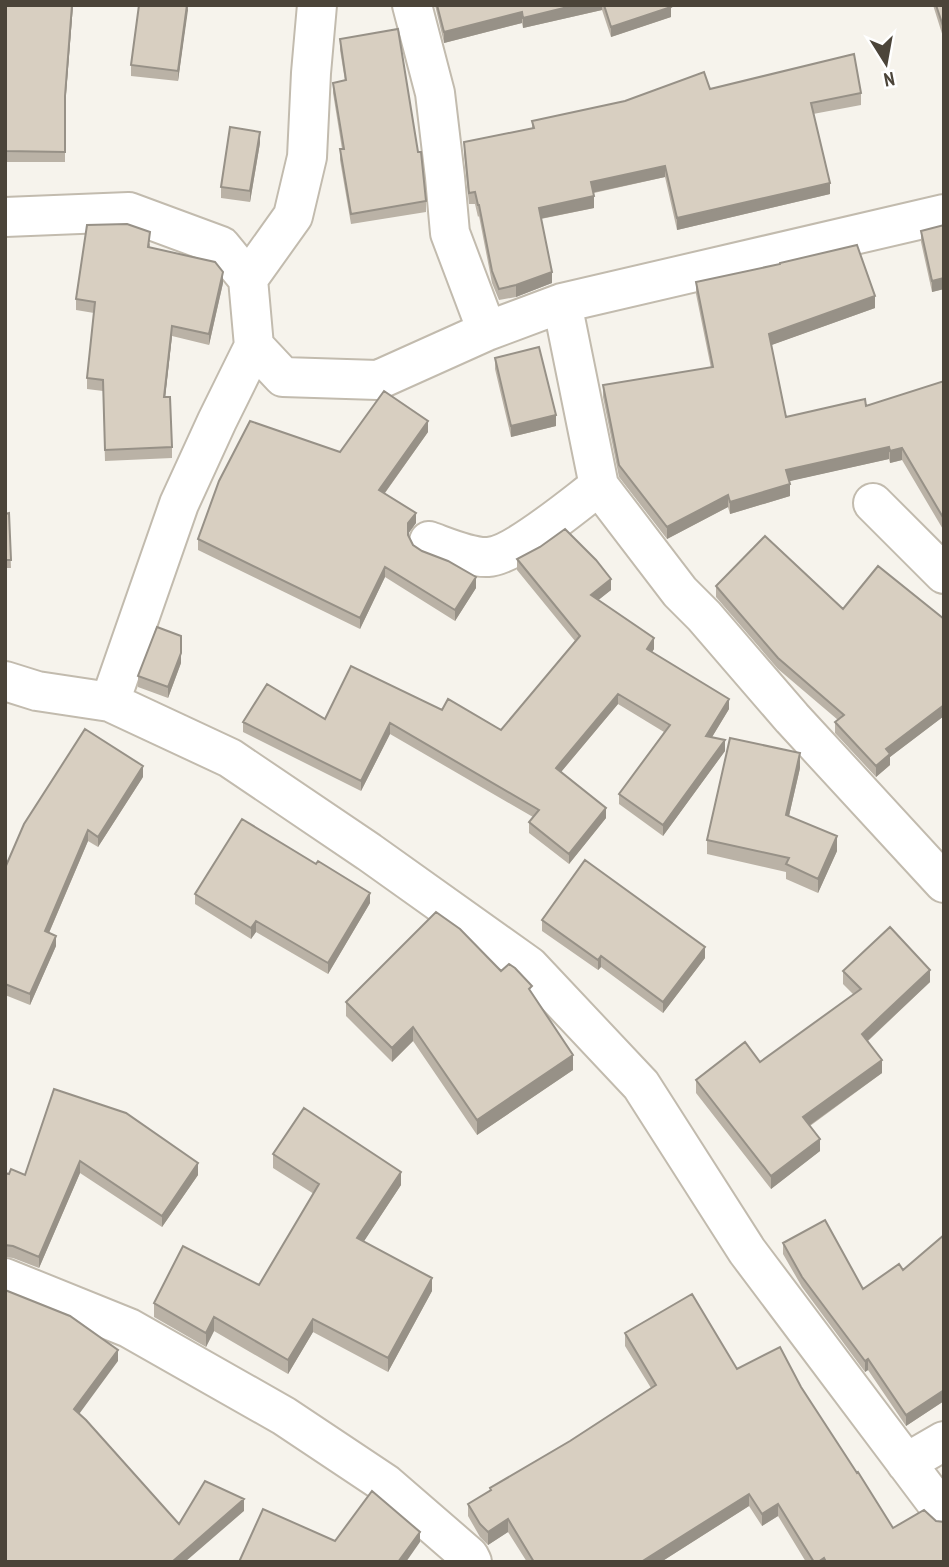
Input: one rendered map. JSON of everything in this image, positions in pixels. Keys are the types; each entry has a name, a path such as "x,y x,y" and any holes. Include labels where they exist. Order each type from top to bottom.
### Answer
{"street":[{"path":"248,279 293,216 307,157 317,5"},
{"path":"412,5 435,93 450,233 487,331"},
{"path":"5,217 129,212 221,246 248,279 254,346 179,504 110,702"},
{"path":"254,346 283,377 378,380 487,331 562,303 944,214"},
{"path":"562,303 599,486 680,592 944,884"},
{"path":"429,541 485,558 498,556 538,532 599,486"},
{"path":"873,503 944,574"},
{"path":"5,681 37,691 110,702 230,758 369,852 529,966 641,1085 747,1251 944,1513"},
{"path":"5,1278 129,1328 284,1416 386,1484 469,1556 472,1562"},
{"path":"906,1463 944,1441"}],"building":[{"path":"5,5 72,5 65,96 65,152 5,151"},
{"path":"139,5 187,5 178,71 131,65"},
{"path":"437,5 576,5 523,18 522,12 444,32"},
{"path":"604,5 670,5 671,7 611,27"},
{"path":"936,5 944,5 944,29"},
{"path":"398,29 418,152 421,152 426,201 351,214 333,83 346,80 340,39"},
{"path":"854,54 861,93 811,103 830,183 677,218 665,166 591,182 594,196 539,208 552,272 499,289 492,271 475,192 469,193 464,142 534,128 532,121 625,101 704,72 710,89"},
{"path":"230,127 260,132 250,191 221,187"},
{"path":"127,224 150,232 148,247 215,262 223,272 209,334 172,326 164,397 170,397 172,447 105,450 103,380 87,378 95,302 76,299 87,225"},
{"path":"944,225 944,278 932,281 921,231"},
{"path":"857,245 875,296 769,334 786,417 865,399 866,406 944,381 944,519 902,448 890,451 889,447 786,470 790,484 730,502 728,495 667,527 619,465 603,385 713,367 696,282"},
{"path":"539,347 556,415 511,426 495,358"},
{"path":"384,391 428,421 379,490 416,513 408,523 408,535 413,545 476,577 455,610 385,567 360,618 198,539 219,481 250,421 340,452"},
{"path":"9,513 11,560 5,560 5,514"},
{"path":"565,529 611,579 591,595 654,638 647,649 729,699 706,736 725,740 663,825 619,794 670,725 618,694 556,768 606,808 569,854 529,822 539,810 390,723 361,781 243,722 267,684 325,719 351,666 442,710 448,699 501,730 580,636 517,559"},
{"path":"765,536 843,609 878,566 944,619 944,705 886,749 890,754 876,766 835,722 844,715 778,658 716,586"},
{"path":"157,627 181,636 181,653 168,687 138,676"},
{"path":"85,729 143,766 98,837 88,830 45,931 56,936 30,994 5,984 5,868 24,824"},
{"path":"730,738 800,753 786,815 837,836 818,879 786,864 789,858 707,840"},
{"path":"242,819 370,893 328,963 256,921 251,928 195,894"},
{"path":"585,860 705,947 663,1002 601,956 598,960 542,920"},
{"path":"436,912 460,929 501,971 509,964 515,968 532,986 529,989 573,1055 477,1120 413,1027 392,1048 346,1002"},
{"path":"890,927 930,970 862,1034 882,1060 803,1117 820,1139 771,1176 696,1080 745,1042 760,1062 861,989 843,971"},
{"path":"54,1089 126,1113 198,1163 162,1216 80,1161 39,1257 5,1245 5,1173 9,1174 11,1169 25,1175"},
{"path":"304,1108 401,1172 357,1238 432,1278 388,1358 313,1319 288,1360 214,1317 206,1333 154,1303 183,1246 259,1285 319,1184 273,1154"},
{"path":"825,1220 863,1289 899,1264 903,1270 944,1235 944,1390 906,1415 868,1359 865,1361 802,1277 783,1243"},
{"path":"5,1290 70,1316 118,1350 74,1409 179,1524 205,1481 244,1499 172,1562 5,1562"},
{"path":"692,1294 737,1369 780,1347 801,1387 893,1528 924,1510 936,1521 944,1522 944,1562 826,1562 824,1558 814,1562 778,1504 762,1514 749,1494 641,1562 534,1562 508,1519 488,1532 480,1524 468,1504 656,1385 625,1333"},
{"path":"372,1491 420,1532 398,1562 239,1562 263,1509 335,1541"}]}
